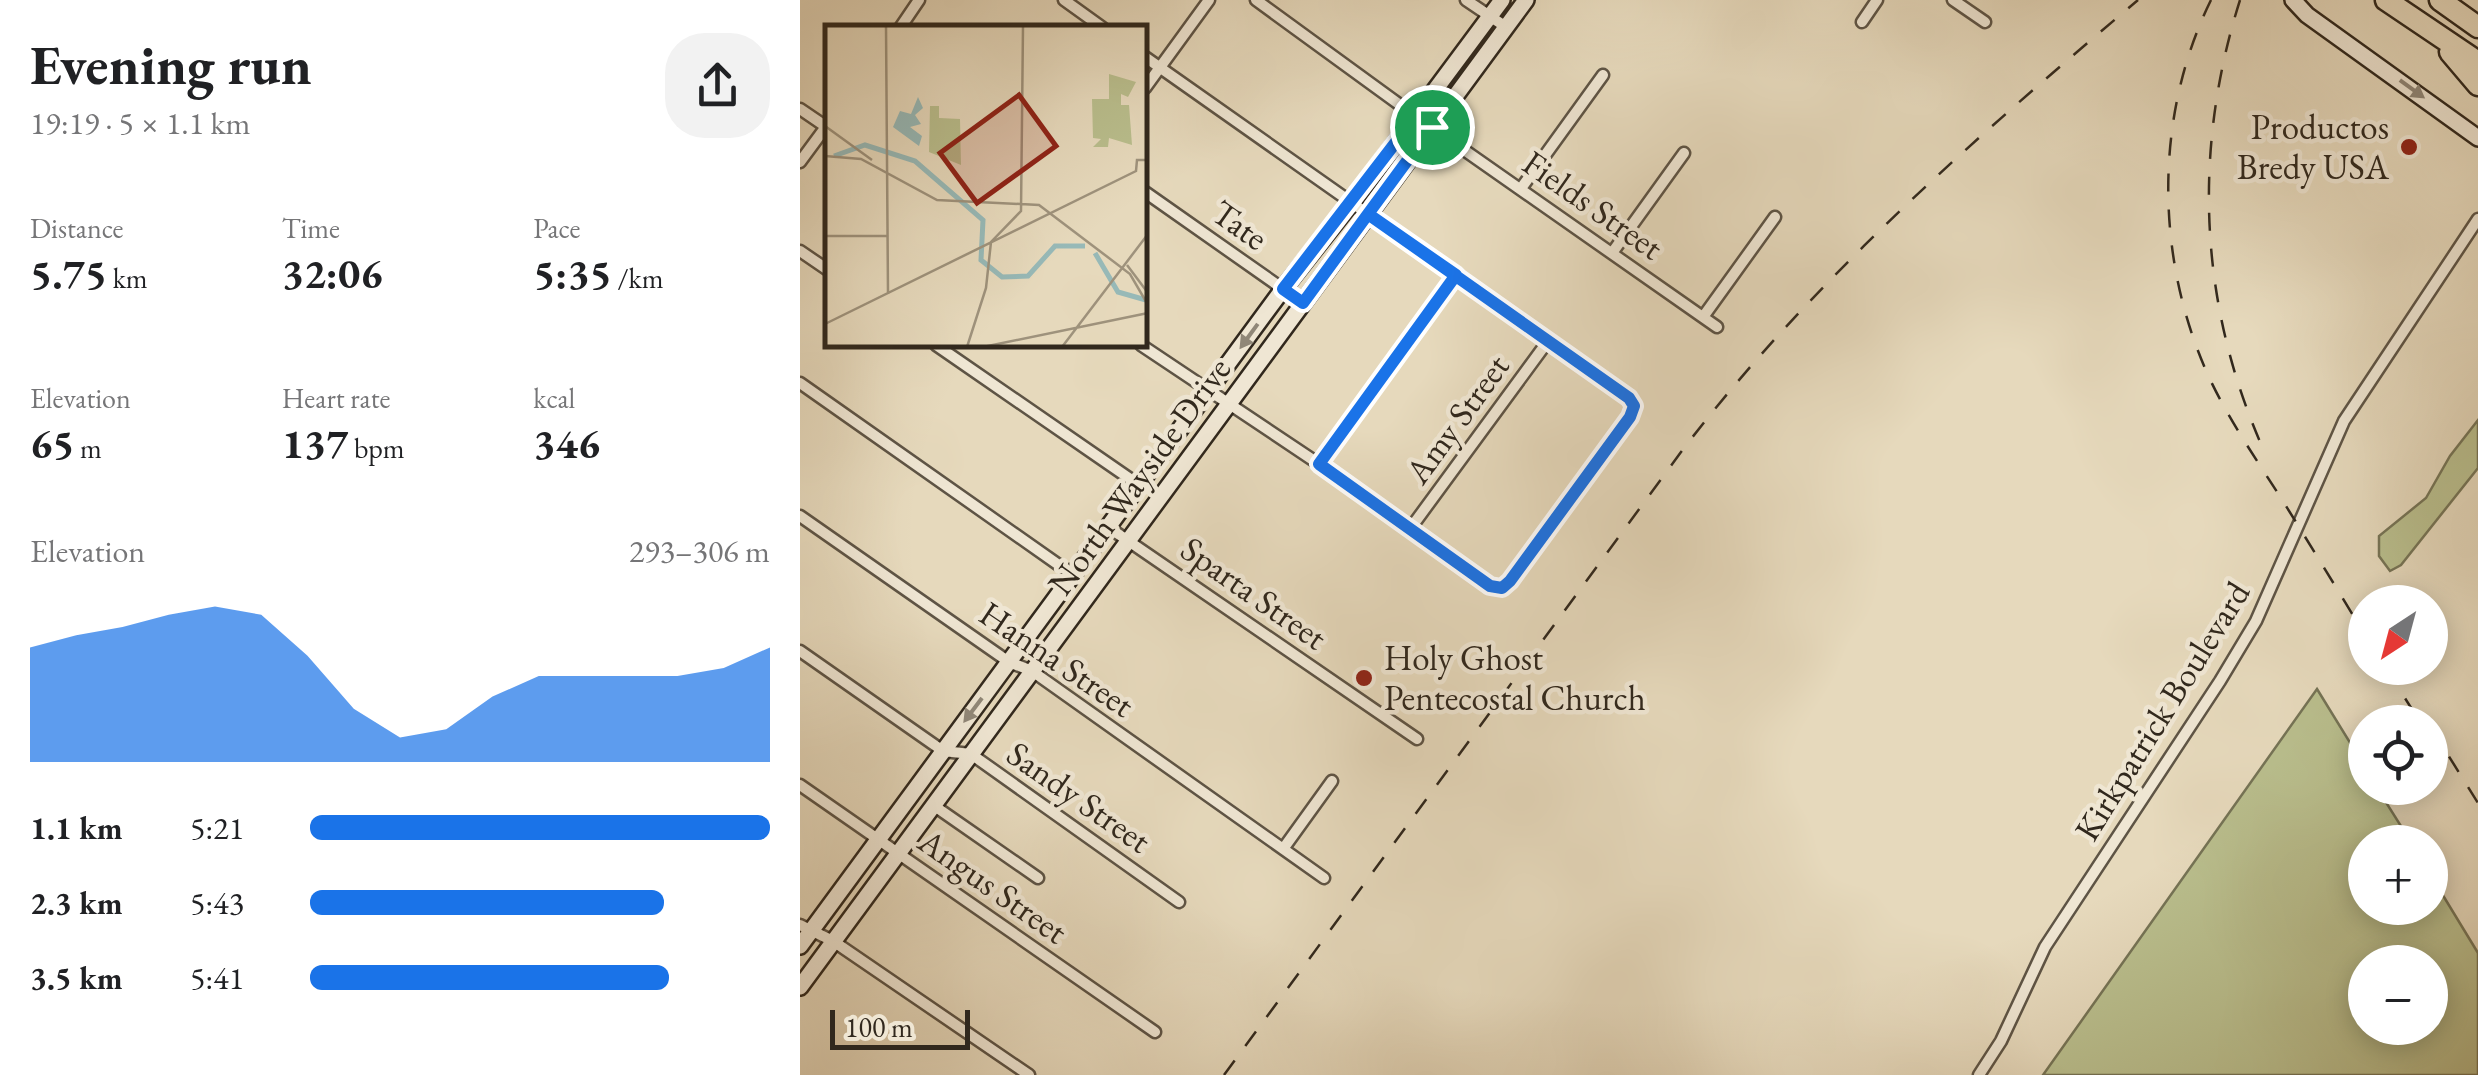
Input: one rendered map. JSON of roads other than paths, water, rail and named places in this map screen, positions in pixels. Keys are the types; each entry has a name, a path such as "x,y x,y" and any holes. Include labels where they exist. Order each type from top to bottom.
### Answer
{"highway":[{"path":"2386,0 2478,62"},
{"path":"2440,0 2478,27"},
{"path":"2433,31 2478,85"}],"main road":[{"name":"North Wayside Drive","path":"800,946 805,928 879,840 1283,289 1502,0"},
{"name":"North Wayside Drive","path":"800,987 1526,0"},
{"path":"2293,0 2478,138"}],"street":[{"path":"905,25 919,0"},
{"path":"1064,0 1099,25"},
{"path":"1148,84 1209,0"},
{"name":"Fields Street","path":"1256,0 1717,327"},
{"path":"1466,0 1506,27"},
{"path":"1862,22 1877,0"},
{"path":"1954,0 1984,22"},
{"path":"1145,348 1319,464 1490,586 1502,588 1598,462 1634,406 1629,398 1548,340 1148,59"},
{"path":"1522,188 1602,75"},
{"path":"800,109 825,125"},
{"path":"800,162 825,129"},
{"path":"1612,253 1684,152"},
{"name":"Tate","path":"1148,194 1303,303"},
{"path":"1703,317 1776,218"},
{"name":"Kirkpatrick Boulevard","path":"1979,1075 2002,1041 2045,947 2256,621 2344,420 2478,219"},
{"path":"800,251 825,268"},
{"path":"1319,464 1456,275"},
{"name":"Amy Street","path":"1410,529 1548,340"},
{"path":"940,348 1139,485"},
{"path":"800,383 1073,575"},
{"name":"Hanna Street","path":"800,516 1009,662 1032,671 1324,878"},
{"name":"Sparta Street","path":"1108,527 1417,739"},
{"path":"800,652 943,750"},
{"name":"Sandy Street","path":"943,750 971,754 1179,902"},
{"path":"1283,849 1332,780"},
{"name":"Angus Street","path":"800,786 1154,1032"},
{"path":"933,806 1038,878"},
{"path":"805,928 834,941 1029,1075"}],"railway":[{"path":"1224,1075 1681,452 1732,389 1785,328 1897,214 2138,0"},
{"path":"2211,0 2192,45 2171,139 2168,187 2178,283 2191,330 2216,392 2348,607"},
{"path":"2240,0 2214,114 2210,229 2215,286 2226,342 2265,453"},
{"path":"2397,685 2409,705"},
{"path":"2448,755 2478,803"}],"place":[{"name":"Productos Bredy USA","path":"2409,147"},
{"name":"Holy Ghost Pentecostal Church","path":"1364,678"}]}
